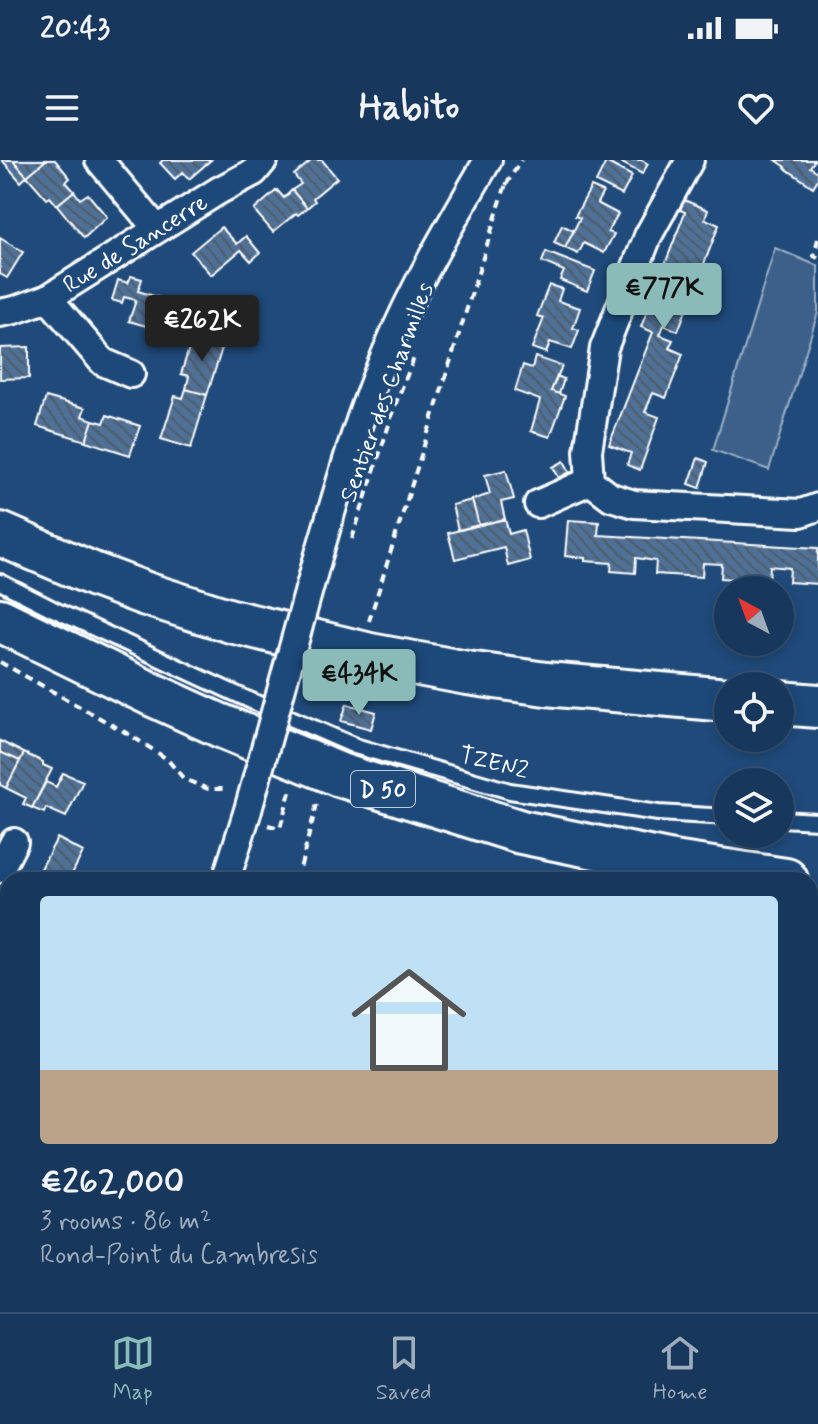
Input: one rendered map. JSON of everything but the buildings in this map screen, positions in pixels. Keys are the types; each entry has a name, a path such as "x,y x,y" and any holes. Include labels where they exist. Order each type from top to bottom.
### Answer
{"main road":[{"path":"0,534 160,599 231,621 370,655 546,684 714,699"},
{"name":"D 50","path":"0,620 165,700 340,775 521,832 733,872"},
{"path":"794,704 818,706"}],"street":[{"path":"99,160 157,229"},
{"name":"Rue de Sancerre","path":"0,313 48,298 218,191 254,172 264,160"},
{"path":"230,872 258,818 316,564 357,428 416,287 488,160"},
{"path":"690,160 648,236 604,348 588,451 590,481 611,497 634,504 801,513 818,507"},
{"path":"48,298 103,362 131,374"},
{"path":"538,504 590,481"},
{"path":"0,869 14,842"}],"lane":[{"name":"TZEN2","path":"0,582 247,699 355,746 510,791 658,813 714,816"},
{"path":"794,820 818,821"}],"path":[{"path":"491,208 521,160"},
{"path":"370,655 369,617 506,184"},
{"path":"818,239 814,256 818,258"},
{"name":"Sentier des Charmilles","path":"350,547 397,400 415,355"},
{"path":"258,818 280,828 290,792"},
{"path":"299,872 320,793"}],"shaded area":[{"path":"775,248 818,266 818,312 769,470 713,450"}]}
